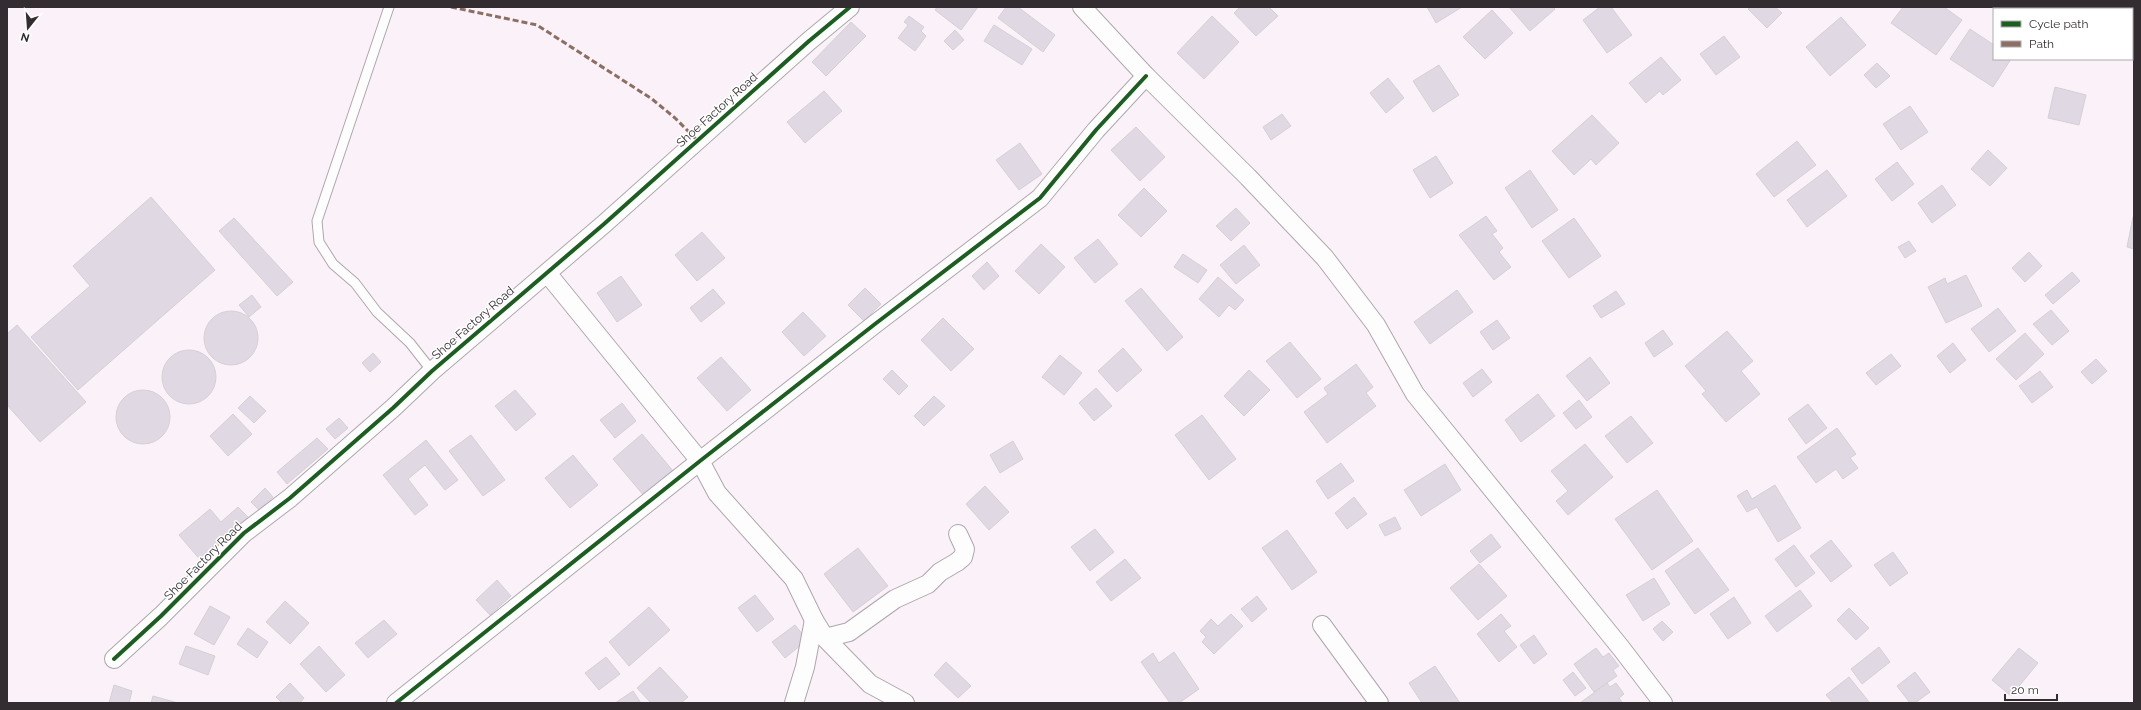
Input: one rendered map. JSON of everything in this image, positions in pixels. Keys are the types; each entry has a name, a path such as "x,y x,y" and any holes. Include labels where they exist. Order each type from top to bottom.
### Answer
{"street":[{"name":"Shoe Factory Road","path":"114,659 162,616 244,533 290,498 393,408 432,371 547,273 809,41 850,7"},
{"path":"1082,7 1146,76 1248,177 1325,258 1376,325 1416,394 1616,641 1663,703"},
{"path":"396,703 700,461 875,324 1040,198 1096,130 1146,76"},
{"path":"547,273 700,461 717,493 794,579 814,620 825,638 870,684 905,703"},
{"path":"825,638 850,632 895,599 928,584 940,572 957,562 963,557 965,549 958,534"},
{"path":"794,703 805,667 814,620"},
{"path":"1322,626 1379,703"}],"lane":[{"path":"389,7 317,221 319,242 333,264 355,283 378,312 410,343 432,371"}],"building":[{"path":"937,7 978,7 961,30 935,10"},
{"path":"1006,7 1018,7 1055,35 1043,52 998,18"},
{"path":"1240,7 1269,7 1278,16 1256,36 1234,13"},
{"path":"1427,7 1462,7 1436,23"},
{"path":"1509,7 1553,7 1555,9 1530,31"},
{"path":"1600,7 1611,7 1632,35 1607,53 1583,20"},
{"path":"1751,7 1775,7 1782,13 1767,28 1748,9"},
{"path":"1903,7 1944,7 1962,20 1936,55 1891,23"},
{"path":"2072,7 2110,7 2110,8"},
{"path":"1492,10 1513,33 1485,59 1463,37"},
{"path":"909,16 924,27 921,31 926,36 915,51 898,38 908,25 904,22"},
{"path":"1212,16 1239,42 1204,79 1177,53"},
{"path":"1841,17 1866,45 1830,76 1806,47"},
{"path":"851,22 866,36 826,76 812,62"},
{"path":"994,25 1032,49 1022,65 984,41"},
{"path":"1970,29 1993,44 1993,60 2010,60 1993,87 1950,59"},
{"path":"955,30 964,40 953,50 944,41"},
{"path":"1724,36 1740,57 1716,75 1700,54"},
{"path":"1661,57 1681,80 1663,95 1660,91 1646,103 1629,83"},
{"path":"1877,63 1890,76 1876,88 1864,75"},
{"path":"1439,65 1459,95 1433,112 1413,81"},
{"path":"1388,78 1404,98 1386,113 1370,93"},
{"path":"2055,87 2086,95 2079,125 2048,118"},
{"path":"824,91 842,111 805,143 787,122"},
{"path":"1910,106 1928,132 1901,150 1883,124"},
{"path":"1282,114 1291,126 1271,140 1263,127"},
{"path":"1592,115 1619,143 1596,165 1591,159 1574,175 1552,151"},
{"path":"1136,127 1165,157 1140,181 1111,150"},
{"path":"1797,141 1816,165 1774,197 1756,174"},
{"path":"1020,143 1042,174 1019,190 996,160"},
{"path":"1988,150 2007,168 1990,186 1971,169"},
{"path":"1436,156 1453,183 1430,198 1413,170"},
{"path":"1897,162 1914,184 1892,201 1875,179"},
{"path":"1530,170 1558,210 1532,228 1505,188"},
{"path":"1827,170 1847,196 1807,227 1787,200"},
{"path":"1942,185 1956,205 1932,223 1918,203"},
{"path":"1144,188 1167,211 1141,237 1118,215"},
{"path":"151,197 215,270 78,390 31,337 90,286 73,266"},
{"path":"1236,208 1250,223 1231,241 1216,226"},
{"path":"1486,216 1497,231 1492,234 1503,248 1499,252 1511,267 1494,280 1459,235"},
{"path":"2134,217 2134,249 2127,247"},
{"path":"234,218 293,282 277,296 219,231"},
{"path":"1574,218 1601,256 1569,278 1542,241"},
{"path":"702,232 725,258 697,281 675,255"},
{"path":"1098,239 1118,264 1095,283 1074,258"},
{"path":"1909,241 1916,251 1905,258 1898,247"},
{"path":"1041,244 1065,267 1039,294 1015,271"},
{"path":"1244,245 1260,265 1236,284 1220,265"},
{"path":"2029,252 2042,266 2025,282 2012,268"},
{"path":"1183,254 1207,270 1198,283 1174,267"},
{"path":"987,262 999,276 984,290 972,276"},
{"path":"2072,272 2080,281 2053,304 2045,295"},
{"path":"1966,275 1982,306 1946,323 1928,287 1945,278 1947,284"},
{"path":"621,276 642,305 617,322 597,293"},
{"path":"1218,277 1244,300 1235,310 1229,305 1219,317 1199,299"},
{"path":"865,288 881,304 864,321 848,305"},
{"path":"1141,288 1183,337 1167,351 1125,301"},
{"path":"713,289 725,303 701,322 690,308"},
{"path":"1457,290 1473,312 1430,344 1414,322"},
{"path":"1616,291 1625,304 1601,318 1593,306"},
{"path":"252,295 261,307 249,317 239,305"},
{"path":"1998,308 2016,331 1989,352 1971,329"},
{"path":"2051,310 2069,331 2052,345 2033,324"},
{"path":"231,311 241,313 250,319 256,328 258,338 256,348 250,357 241,363 231,365 221,363 212,357 206,348 204,338 206,328 212,319 221,313"},
{"path":"803,312 826,336 804,356 782,332"},
{"path":"943,318 974,349 951,371 921,340"},
{"path":"1497,320 1510,338 1493,350 1480,332"},
{"path":"17,325 86,402 40,442 7,405 7,334"},
{"path":"1663,330 1673,344 1654,357 1645,343"},
{"path":"1727,331 1753,361 1741,371 1760,394 1726,422 1702,394 1706,391 1685,366"},
{"path":"2025,333 2044,354 2016,380 1996,359"},
{"path":"1290,342 1321,379 1297,398 1266,361"},
{"path":"1953,343 1966,360 1950,373 1937,356"},
{"path":"1123,348 1142,370 1117,392 1098,371"},
{"path":"189,350 199,352 208,358 214,367 216,377 214,387 208,396 199,402 189,404 179,402 170,396 164,387 162,377 164,367 170,358 179,352"},
{"path":"373,353 381,362 370,372 362,363"},
{"path":"1891,354 1901,366 1876,385 1866,373"},
{"path":"1060,355 1082,373 1064,395 1042,377"},
{"path":"721,357 751,390 727,411 697,378"},
{"path":"1590,357 1610,383 1587,401 1566,376"},
{"path":"2096,359 2107,371 2092,384 2081,372"},
{"path":"1356,364 1373,387 1366,393 1376,406 1327,443 1304,412 1328,394 1324,388"},
{"path":"1482,369 1492,382 1473,397 1463,383"},
{"path":"892,370 908,386 899,395 883,379"},
{"path":"1249,370 1270,390 1244,416 1224,396"},
{"path":"2040,371 2053,387 2032,403 2019,386"},
{"path":"1096,388 1112,406 1094,421 1079,403"},
{"path":"143,390 153,392 162,398 168,407 170,417 168,427 162,436 153,442 143,444 133,442 124,436 118,427 116,417 118,407 124,398 133,392"},
{"path":"515,390 536,414 516,431 495,406"},
{"path":"1538,394 1555,416 1521,442 1505,420"},
{"path":"250,396 266,411 254,423 238,408"},
{"path":"934,396 945,406 924,426 914,416"},
{"path":"1579,400 1592,417 1576,429 1563,413"},
{"path":"622,403 636,421 615,438 600,420"},
{"path":"1808,404 1827,428 1806,444 1788,419"},
{"path":"233,414 252,434 228,456 210,436"},
{"path":"1202,415 1236,459 1209,480 1175,435"},
{"path":"1631,416 1653,443 1627,463 1605,436"},
{"path":"339,418 348,428 335,439 326,429"},
{"path":"1837,428 1856,454 1850,458 1858,468 1843,479 1836,469 1816,483 1797,457"},
{"path":"642,434 674,472 645,497 613,459"},
{"path":"471,435 505,480 483,496 449,451"},
{"path":"317,438 328,449 287,484 277,472"},
{"path":"426,440 458,480 445,490 425,465 408,479 428,505 415,515 383,475"},
{"path":"1013,441 1023,459 1000,473 990,455"},
{"path":"1585,444 1613,477 1568,515 1556,501 1568,491 1551,471"},
{"path":"573,455 598,485 570,508 545,478"},
{"path":"1341,463 1354,481 1328,499 1316,481"},
{"path":"1445,464 1461,490 1421,516 1404,490"},
{"path":"1775,485 1801,528 1778,542 1757,507 1747,512 1737,496 1747,490 1752,499"},
{"path":"985,486 1009,512 989,530 966,504"},
{"path":"265,488 273,497 259,510 251,502"},
{"path":"1657,490 1693,541 1652,570 1615,519"},
{"path":"1354,497 1367,514 1347,529 1335,513"},
{"path":"238,507 251,520 202,562 179,535 210,509 221,522"},
{"path":"1395,517 1401,529 1385,536 1379,525"},
{"path":"1095,529 1114,552 1090,571 1071,547"},
{"path":"1287,530 1317,572 1292,590 1262,548"},
{"path":"1491,534 1501,547 1480,563 1470,551"},
{"path":"1831,540 1852,566 1831,582 1810,556"},
{"path":"1794,545 1815,573 1796,587 1775,559"},
{"path":"858,548 888,586 853,612 824,574"},
{"path":"1698,548 1729,590 1695,614 1665,571"},
{"path":"1893,552 1908,573 1890,586 1874,565"},
{"path":"1125,559 1141,578 1111,601 1096,582"},
{"path":"1479,564 1507,596 1478,620 1450,588"},
{"path":"1654,578 1670,604 1643,621 1626,595"},
{"path":"497,580 511,596 490,615 476,600"},
{"path":"1800,590 1812,606 1777,632 1765,616"},
{"path":"755,595 774,619 757,632 738,608"},
{"path":"1257,596 1267,609 1252,622 1241,609"},
{"path":"1734,597 1751,623 1728,639 1710,614"},
{"path":"285,601 309,623 290,644 266,622"},
{"path":"210,606 230,617 214,645 194,634"},
{"path":"649,607 670,630 629,666 609,642"},
{"path":"1849,608 1869,628 1856,640 1837,620"},
{"path":"1231,614 1243,626 1214,654 1202,642 1206,637 1200,631 1211,619 1218,626"},
{"path":"1501,614 1511,626 1504,631 1517,647 1499,662 1477,634"},
{"path":"384,620 397,634 368,658 355,643"},
{"path":"1662,621 1673,632 1663,641 1653,629"},
{"path":"795,625 807,640 785,658 772,642"},
{"path":"248,628 268,642 257,658 237,644"},
{"path":"1534,635 1547,654 1534,664 1520,645"},
{"path":"186,646 215,656 208,675 179,664"},
{"path":"319,646 345,675 326,692 300,664"},
{"path":"1879,647 1890,662 1862,684 1851,669"},
{"path":"1596,648 1603,657 1609,653 1619,666 1613,670 1617,676 1594,692 1574,664"},
{"path":"2019,648 2038,663 2011,696 1992,680"},
{"path":"1174,652 1199,689 1179,703 1170,703 1141,662 1153,653 1159,663"},
{"path":"606,657 620,674 599,690 585,673"},
{"path":"946,662 971,686 958,698 934,675"},
{"path":"1435,666 1460,703 1422,703 1409,683"},
{"path":"660,667 688,697 681,703 651,703 637,688"},
{"path":"1573,672 1586,688 1575,696 1563,680"},
{"path":"1915,672 1930,692 1915,703 1910,703 1897,686"},
{"path":"1849,677 1870,703 1833,703 1826,695"},
{"path":"290,683 304,698 300,703 282,703 276,697"},
{"path":"1607,683 1610,687 1616,683 1624,694 1619,698 1622,702 1580,703"},
{"path":"114,685 132,691 129,703 109,703"},
{"path":"633,691 641,703 615,703"},
{"path":"153,696 178,703 151,703"}],"marked path":[{"path":"451,7 537,25 652,99 675,118 697,140"}],"cycle path":[{"path":"114,659 161,616 244,533 290,498 393,408 432,371 604,224 809,41 850,7"},
{"path":"396,703 700,461 875,324 1040,198 1096,130 1146,76"}]}
